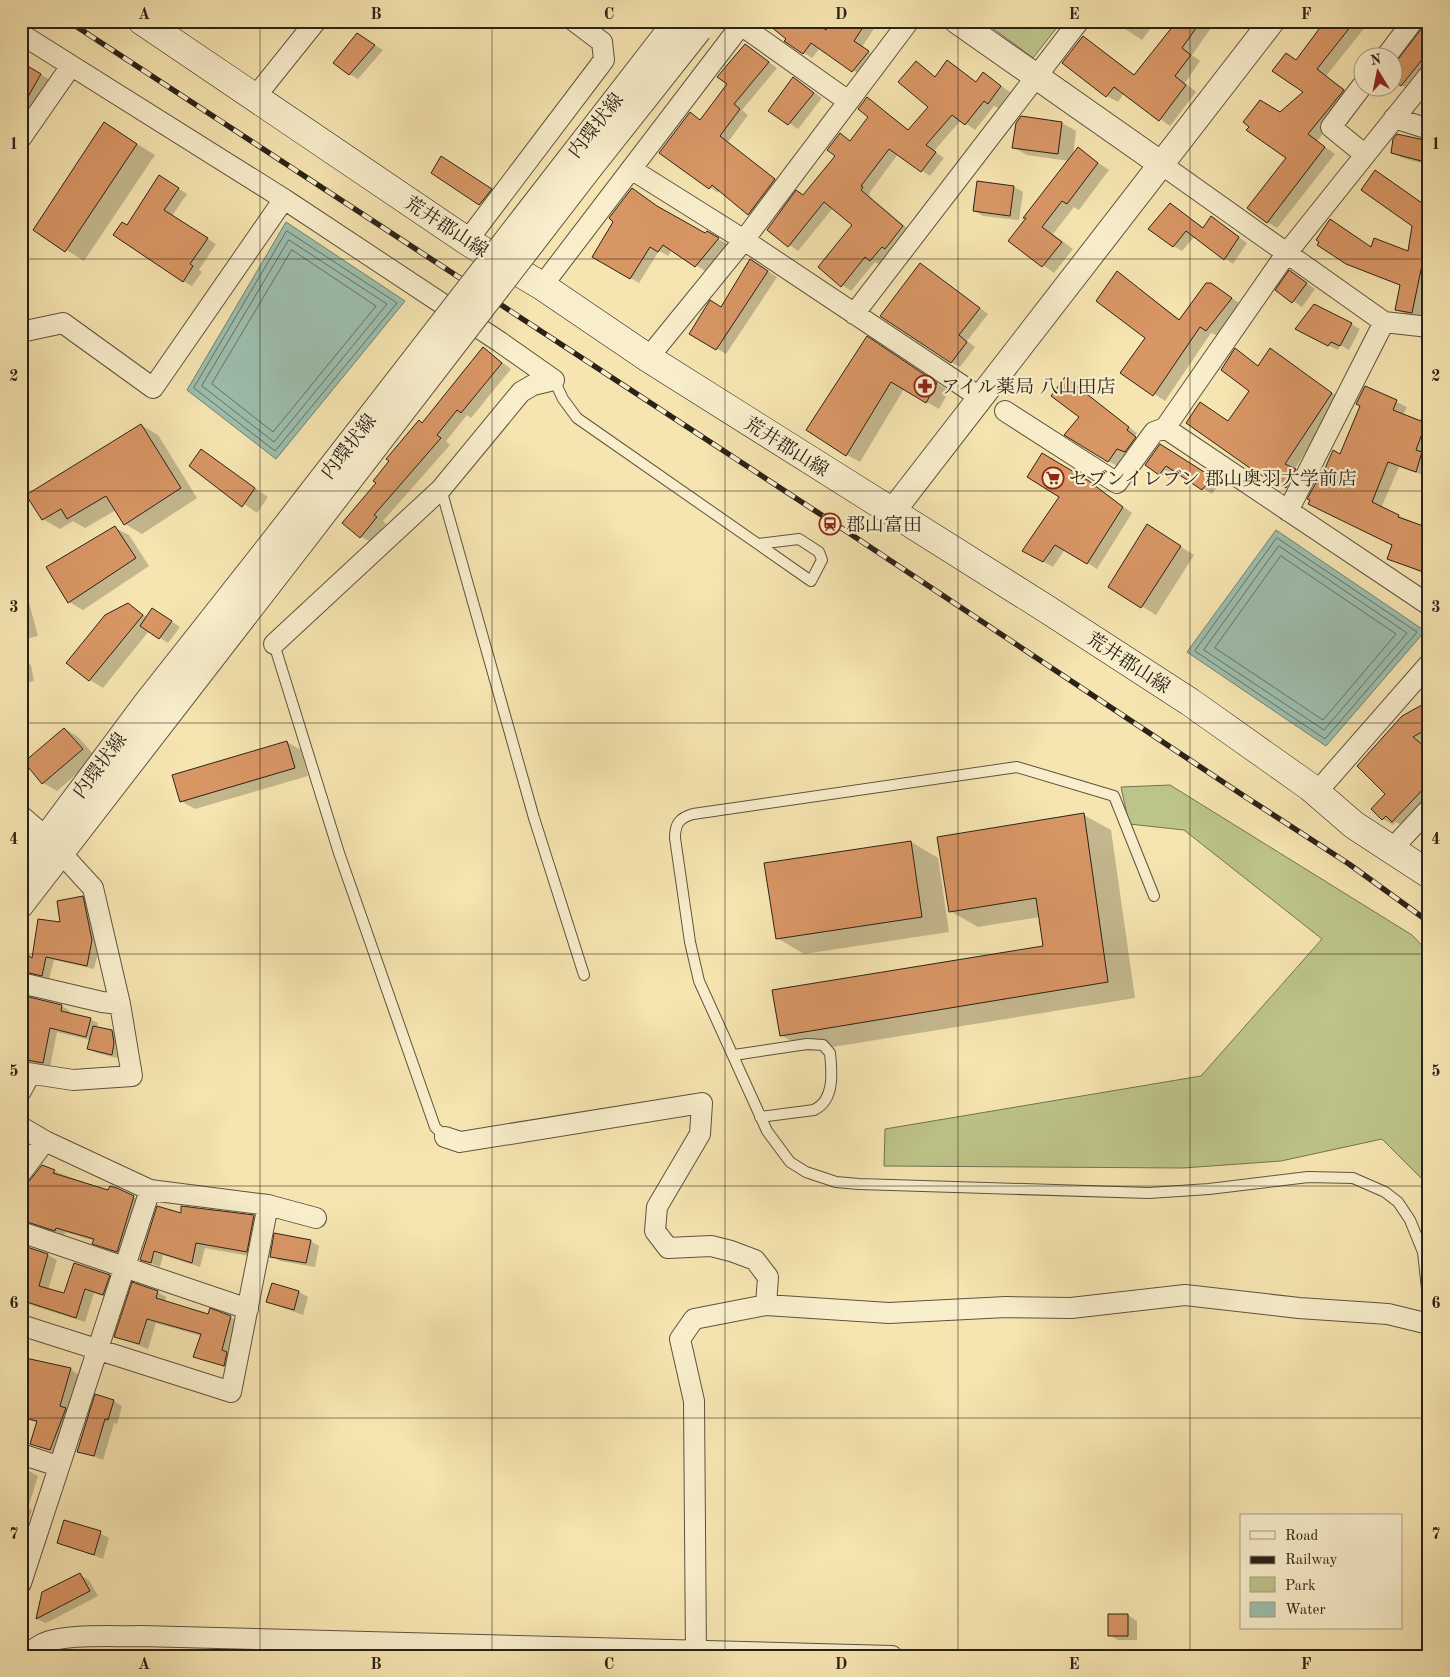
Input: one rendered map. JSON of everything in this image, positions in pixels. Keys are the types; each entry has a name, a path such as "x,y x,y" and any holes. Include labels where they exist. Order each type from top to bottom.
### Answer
{"main road":[{"name":"荒井郡山線","path":"142,21 467,241 542,286 648,358 1046,608 1190,702 1316,793 1354,825 1429,874"}],"street":[{"path":"254,97 316,21"},
{"path":"467,241 604,60 602,42 574,21"},
{"path":"648,358 744,240 910,21"},
{"path":"957,21 1384,322 1429,327"},
{"path":"854,314 1079,21"},
{"path":"892,512 1272,21"},
{"path":"1393,48 1413,21"},
{"name":"内環状線","path":"21,905 53,846 291,538 675,22"},
{"path":"542,286 741,25 848,102"},
{"path":"291,538 702,26"},
{"path":"21,34 284,199 554,380"},
{"path":"21,138 71,66"},
{"path":"1005,411 1117,483 1154,432 1165,428 1286,254 1429,74"},
{"path":"1353,98 1331,127 1364,154"},
{"path":"1394,118 1429,129"},
{"path":"631,169 744,240 981,398"},
{"path":"21,332 63,323 153,388 284,199"},
{"path":"1288,511 1384,322"},
{"path":"274,644 441,489 521,392 532,384 554,380"},
{"path":"1165,428 1429,605"},
{"path":"1316,793 1429,664"},
{"path":"1391,850 1429,809"},
{"path":"21,819 53,846 93,888 120,1004 132,1076 74,1080 24,1079"},
{"name":"内環状線","path":"21,871 53,846"},
{"path":"21,983 102,1002 120,1004"},
{"path":"445,1137 460,1142 702,1103 700,1134 657,1208 655,1231 668,1248 712,1246 755,1260 768,1276 766,1304"},
{"path":"21,1127 45,1141 150,1190 268,1205 316,1218"},
{"path":"21,1173 45,1141"},
{"path":"21,1583 150,1190"},
{"path":"21,1325 232,1392 268,1205"},
{"path":"21,1232 125,1269 248,1309"},
{"path":"696,1653 694,1401 680,1338 694,1319 766,1304 889,1313 1006,1308 1071,1308 1185,1295 1299,1308 1388,1314 1429,1324"},
{"path":"21,1454 58,1466"},
{"path":"26,1656 42,1644 55,1640 86,1637 140,1636 696,1653 892,1656"}],"lane":[{"path":"554,380 563,399 577,418 811,581 822,560 819,552 799,539 758,544"},
{"path":"441,489 531,809 584,975"},
{"path":"274,644 339,853 435,1127 445,1137"},
{"path":"1154,896 1114,796 1023,768 688,816 679,820 675,826 675,838 694,966 699,981 767,1131 790,1162 819,1178 836,1182 887,1186 1150,1193 1209,1189 1308,1177 1353,1178 1392,1197 1398,1202 1410,1220 1423,1252 1429,1307"},
{"path":"734,1055 807,1044 823,1045 830,1053 831,1086 826,1101 820,1107 814,1110 760,1117"}],"green space":[{"path":"983,21 1062,21 1033,58"},
{"path":"1170,785 1412,935 1429,953 1429,1186 1382,1139 1281,1161 1183,1168 884,1166 885,1129 1201,1076 1322,939 1184,830 1129,824 1121,787"}],"water":[{"path":"286,222 405,301 276,459 187,390"},
{"path":"1276,530 1425,631 1326,746 1187,652"}],"building":[{"path":"764,21 814,21 826,30 832,21 867,21 854,41 869,51 852,72 811,43 803,54 784,41 786,39"},
{"path":"1177,21 1201,21 1182,48 1191,55 1175,76 1186,85 1159,121 1114,87 1106,97 1062,63 1083,36 1134,75"},
{"path":"1325,21 1355,21 1317,69 1344,90 1308,134 1325,147 1267,223 1247,208 1286,158 1246,130 1249,127 1243,122 1260,100 1280,112 1303,92 1272,71 1286,53 1296,60"},
{"path":"1425,21 1429,21 1429,51 1402,85 1402,54 1422,28"},
{"path":"357,33 375,45 349,75 333,63"},
{"path":"745,44 769,62 734,104 740,109 720,136 775,179 748,215 712,185 709,189 659,153 690,112 700,120 727,84 717,77"},
{"path":"947,60 976,82 983,72 1001,86 988,104 984,101 965,125 952,115 926,145 936,152 921,172 889,149 861,186 863,187 861,190 903,226 885,249 882,247 870,261 865,257 841,287 818,267 852,225 824,202 788,247 767,230 796,190 803,195 835,156 827,150 840,133 850,141 868,117 858,109 867,97 908,130 928,107 898,82 916,61 935,77"},
{"path":"21,62 41,74 21,109"},
{"path":"793,77 814,93 788,125 768,111"},
{"path":"1021,116 1062,122 1058,154 1012,148 1016,123"},
{"path":"104,122 137,144 65,252 33,230"},
{"path":"1397,134 1429,141 1429,163 1391,153 1393,139"},
{"path":"1078,147 1098,163 1067,204 1062,201 1042,227 1062,242 1042,267 1008,241 1026,218 1023,218"},
{"path":"441,156 492,189 479,205 431,173"},
{"path":"1375,170 1429,208 1429,266 1422,265 1412,313 1395,310 1400,285 1346,264 1317,245 1319,242 1316,240 1330,219 1371,247 1374,238 1408,251 1412,226 1361,190"},
{"path":"159,175 179,188 164,210 208,238 190,264 193,266 183,282 113,235 122,222 127,225"},
{"path":"977,181 1014,186 1010,216 973,211"},
{"path":"632,188 657,206 705,233 707,231 719,238 695,267 663,245 658,252 650,247 630,279 592,257 613,222 609,218"},
{"path":"1170,203 1203,228 1211,216 1239,237 1224,260 1186,231 1173,247 1148,229"},
{"path":"750,259 768,271 716,350 689,334 710,300 721,307"},
{"path":"920,263 980,308 959,335 967,342 951,363 880,316"},
{"path":"1289,270 1307,283 1292,303 1275,290"},
{"path":"1117,271 1179,320 1206,283 1211,283 1232,298 1206,331 1200,327 1153,396 1120,373 1145,338 1096,301"},
{"path":"1314,304 1352,323 1340,346 1331,342 1328,346 1295,329"},
{"path":"867,336 937,383 926,403 891,382 846,456 806,430"},
{"path":"483,347 502,363 461,413 457,410 437,435 441,438 374,515 377,517 360,538 342,523 376,483 373,481 389,461 386,459 419,420 422,423"},
{"path":"1235,348 1258,366 1270,348 1332,393 1285,464 1296,469 1286,488 1257,473 1186,423 1200,402 1228,421 1249,391 1221,370"},
{"path":"1065,377 1129,427 1127,430 1136,437 1125,452 1117,449 1108,462 1064,435 1079,417 1051,396"},
{"path":"1365,386 1397,400 1393,410 1426,423 1416,450 1422,452 1416,472 1388,462 1372,502 1399,515 1398,517 1429,528 1429,574 1387,559 1392,545 1308,504 1310,500 1307,499 1317,481 1319,482 1333,450 1340,454 1360,406 1356,404"},
{"path":"141,424 181,488 124,525 106,496 67,519 61,509 42,520 26,495"},
{"path":"1160,444 1212,477 1202,490 1166,466 1159,475 1145,465"},
{"path":"201,449 255,488 242,507 189,466"},
{"path":"1042,453 1089,481 1123,507 1087,564 1055,545 1043,562 1022,551 1059,497 1027,477"},
{"path":"1147,524 1181,546 1141,608 1108,587"},
{"path":"115,526 136,558 68,603 46,567"},
{"path":"128,603 143,615 89,681 66,663 105,615"},
{"path":"152,608 172,621 159,639 140,626"},
{"path":"1429,701 1429,728 1413,737 1429,750 1429,783 1392,822 1386,816 1382,820 1371,809 1385,794 1357,766 1402,716"},
{"path":"64,728 83,749 42,784 24,762"},
{"path":"287,741 295,768 180,802 172,775"},
{"path":"1084,813 1108,982 780,1036 772,990 1043,946 1036,898 949,912 937,837"},
{"path":"911,841 922,917 776,939 764,863"},
{"path":"83,896 92,940 87,966 46,957 42,976 21,971 21,950 32,958 38,919 60,922 57,901"},
{"path":"21,995 62,1005 61,1011 91,1018 86,1037 50,1028 43,1063 21,1059"},
{"path":"93,1026 112,1030 114,1043 112,1055 87,1049"},
{"path":"42,1165 55,1170 53,1173 108,1190 110,1186 134,1196 117,1252 92,1244 94,1239 56,1228 55,1231 21,1220 21,1185 30,1180"},
{"path":"157,1206 181,1213 181,1206 254,1215 247,1252 196,1243 192,1263 154,1251 151,1263 140,1260"},
{"path":"274,1233 311,1240 306,1263 270,1257"},
{"path":"21,1245 48,1254 39,1286 64,1293 74,1263 110,1275 103,1295 85,1289 76,1318 21,1300"},
{"path":"132,1282 158,1291 156,1298 208,1314 210,1308 231,1316 222,1350 227,1352 224,1366 193,1357 201,1334 147,1319 139,1344 114,1337"},
{"path":"272,1283 299,1291 294,1310 266,1302"},
{"path":"21,1357 71,1368 60,1406 66,1408 50,1450 30,1444 37,1421 21,1417"},
{"path":"95,1394 114,1400 108,1420 105,1419 94,1456 77,1452"},
{"path":"64,1520 101,1531 94,1555 57,1543"},
{"path":"80,1573 90,1591 36,1619 42,1592"},
{"path":"1108,1614 1128,1614 1128,1636 1108,1636"}],"railway":[{"path":"68,21 849,533 1349,864 1429,922"}],"place":[{"name":"アイル薬局 八山田店","path":"925,386"},
{"name":"セブンイレブン 郡山奥羽大学前店","path":"1053,478"},
{"name":"郡山富田","path":"830,524"}]}
